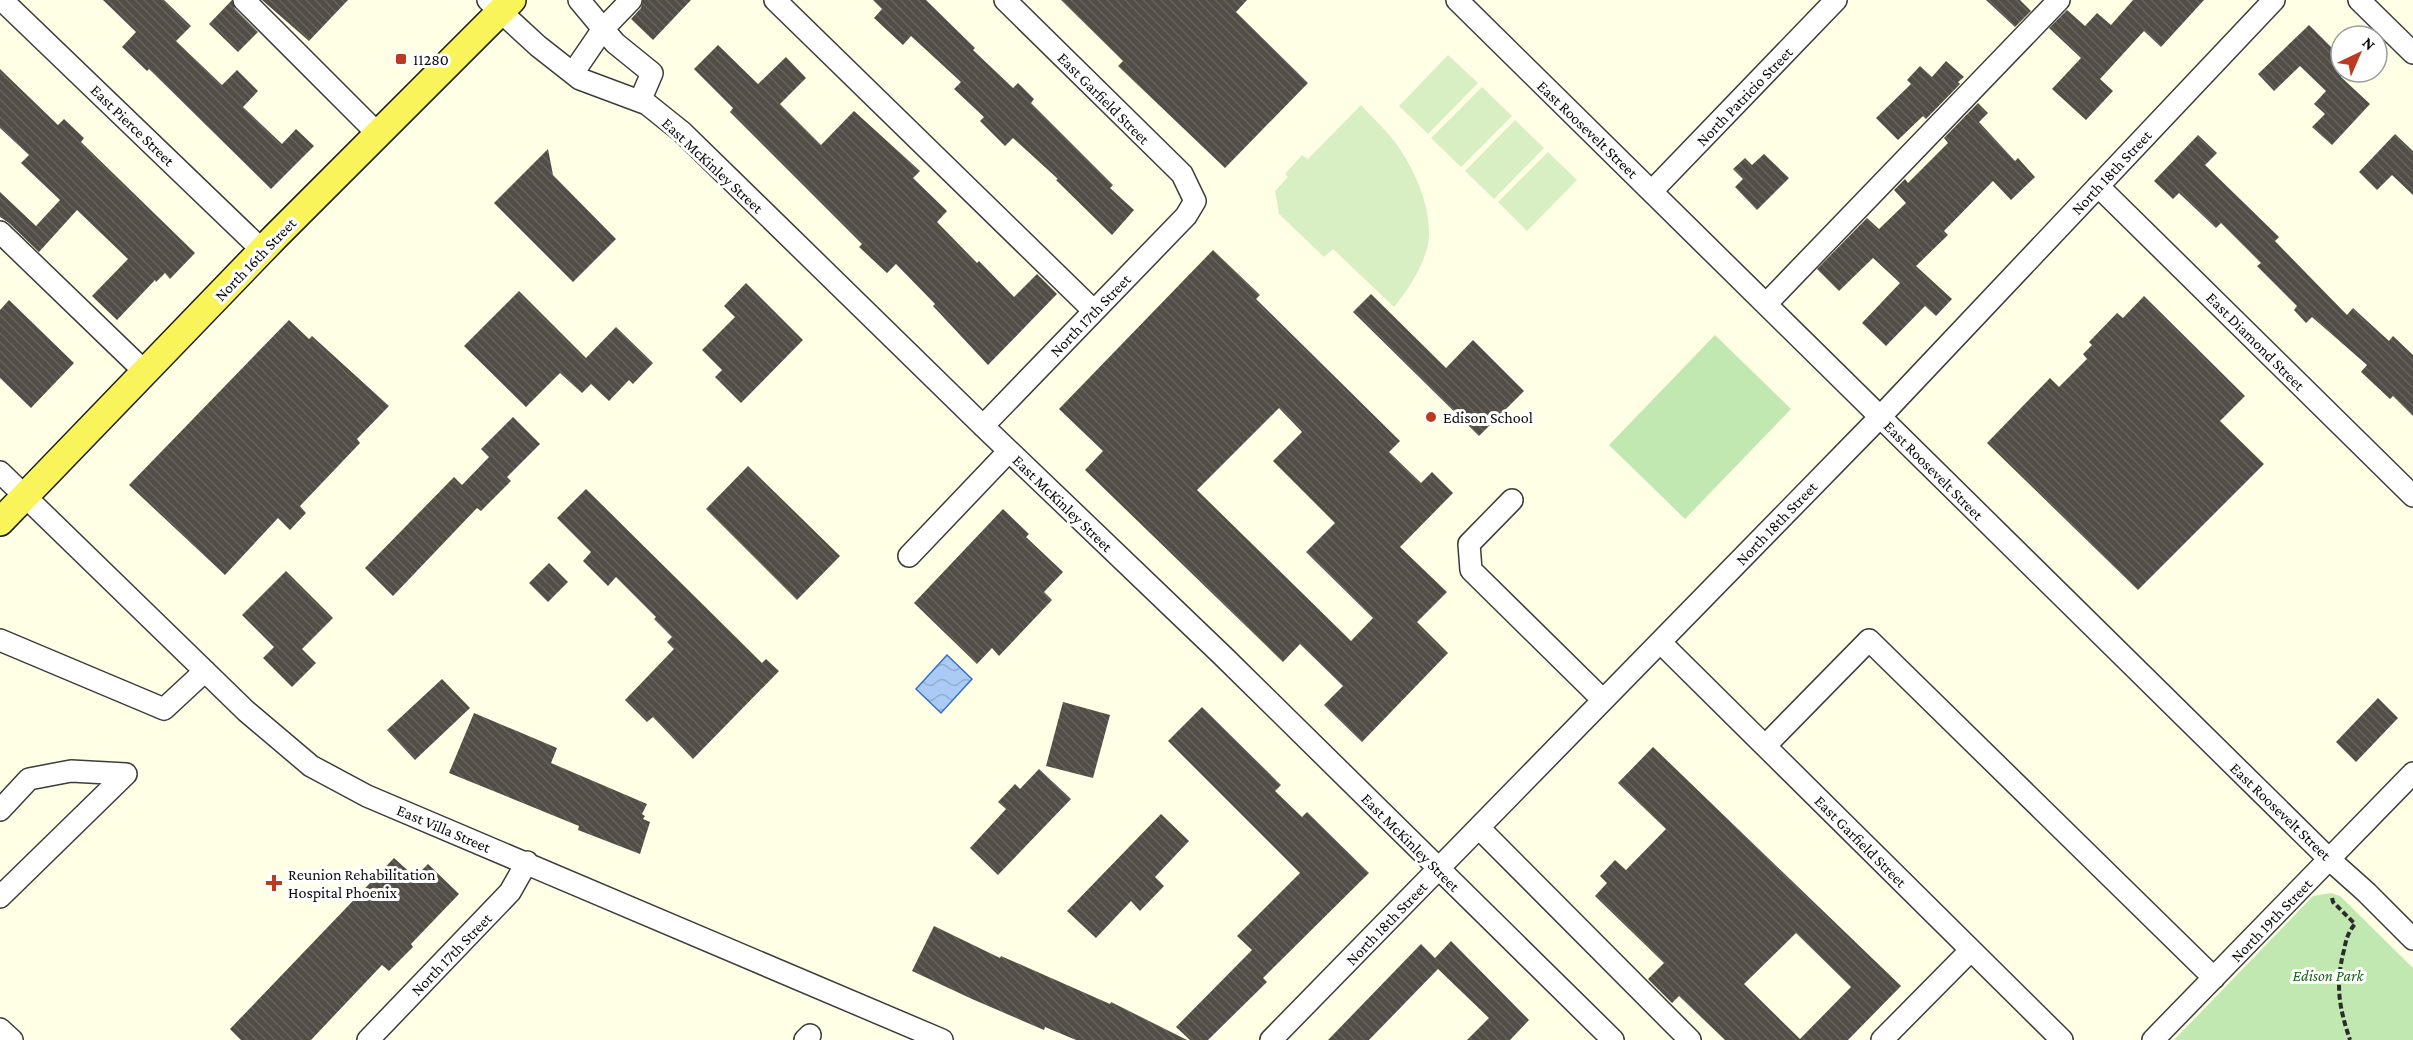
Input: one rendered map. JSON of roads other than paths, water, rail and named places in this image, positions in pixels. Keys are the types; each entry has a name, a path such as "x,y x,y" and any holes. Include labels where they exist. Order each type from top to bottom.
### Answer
{"main road":[{"name":"North 16th Street","path":"0,522 378,134 500,4"}],"street":[{"name":"East Pierce Street","path":"2,0 263,251"},
{"path":"244,0 378,134"},
{"path":"579,0 615,43 652,73 640,101"},
{"path":"573,73 603,29 631,0"},
{"path":"776,0 1094,311"},
{"name":"East Garfield Street","path":"1005,0 1182,174 1195,201"},
{"name":"East Roosevelt Street","path":"1457,0 2413,939"},
{"name":"North Patricio Street","path":"1652,191 1836,0"},
{"path":"1767,303 2059,0"},
{"name":"North 18th Street","path":"1270,1040 1880,417 2274,0"},
{"path":"2359,0 2413,52"},
{"name":"East McKinley Street","path":"500,4 537,46 580,79 640,101 682,132 1223,656 1614,1040"},
{"name":"East Diamond Street","path":"2098,186 2413,496"},
{"name":"North 17th Street","path":"983,426 1186,216 1195,201"},
{"path":"0,232 144,372"},
{"path":"909,556 1009,451"},
{"name":"East Villa Street","path":"0,472 246,711 311,766 367,796 527,862 932,1038"},
{"path":"1512,500 1469,544 1471,570 1603,700"},
{"path":"0,640 164,709 205,670"},
{"path":"1765,746 1869,640 2214,978"},
{"name":"East Garfield Street","path":"1660,642 2062,1040"},
{"path":"0,810 29,779 71,771 126,774 0,897"},
{"name":"North 19th Street","path":"2153,1040 2413,773"},
{"path":"1479,828 1690,1040"},
{"name":"North 17th Street","path":"368,1040 510,892 527,862"},
{"path":"1882,1040 1971,950"},
{"path":"0,1029 12,1040"}],"water":[{"path":"947,655 972,679 941,713 916,689"}],"place":[{"name":"11280","path":"401,59"},
{"name":"Edison School","path":"1431,417"},
{"name":"Reunion Rehabilitation Hospital Phoenix","path":"274,883"}],"park label":[{"name":"Edison Park","path":"2328,975"}]}
